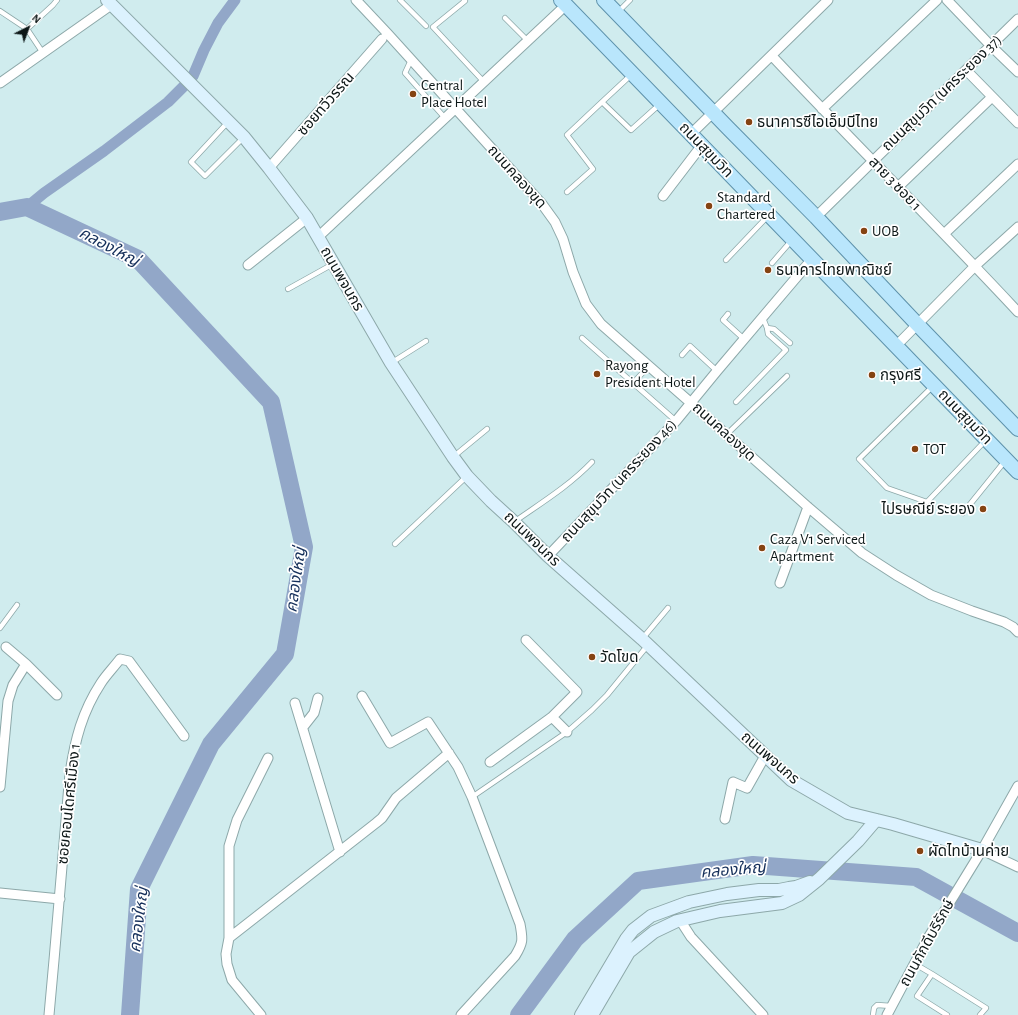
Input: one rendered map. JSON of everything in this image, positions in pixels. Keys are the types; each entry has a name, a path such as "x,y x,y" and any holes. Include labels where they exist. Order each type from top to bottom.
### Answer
{"main road":[{"name":"ถนนสุขุมวิท","path":"604,0 816,217 1018,429"},
{"name":"ถนนสุขุมวิท","path":"564,3 1018,472"}],"street":[{"name":"ถนนคลองขุด","path":"356,0 542,204 555,222 563,238 573,272 586,304 601,324 808,507 862,552 896,575 931,595 1004,622 1015,629"},
{"path":"691,134 828,0"},
{"path":"822,109 937,0"},
{"path":"947,0 1018,72"},
{"path":"0,83 4,75 43,53 109,2"},
{"name":"ถนนพจนกร","path":"109,2 244,137 269,168 307,218 391,362 453,457 467,476 491,501 548,556 645,642 791,780 848,812 982,850"},
{"path":"318,237 528,42 564,3"},
{"name":"ถนนสุขุมวิท (นครระยอง 37)","path":"816,217 1018,19"},
{"name":"ซอยทวีวรรณ","path":"269,168 382,39"},
{"name":"สาย 3 ซอย 1","path":"772,56 976,266 1018,312"},
{"path":"966,70 1018,123"},
{"path":"898,186 992,97"},
{"path":"663,196 702,146"},
{"path":"944,234 1018,164"},
{"path":"248,265 307,218"},
{"path":"896,346 1018,226"},
{"name":"ถนนสุขุมวิท (นครระยอง 46)","path":"548,556 676,421 812,259"},
{"path":"780,583 808,507"},
{"path":"1015,629 1018,618"},
{"path":"490,762 552,717 577,692 526,640"},
{"path":"6,646 57,695"},
{"name":"ซอยคอนโดศรีเมือง 1","path":"49,1015 70,773 74,746 80,724 89,705 101,683 120,660 129,661 184,736"},
{"path":"0,787 1,754 8,701 13,685 26,664"},
{"path":"362,696 390,743 428,722 450,753 472,797 520,924 522,938 520,947 515,956 461,1015"},
{"path":"303,727 314,713 318,698"},
{"path":"295,703 340,852"},
{"path":"552,717 567,732"},
{"path":"229,938 382,818 396,798 450,753"},
{"path":"724,819 733,782 747,788 765,756"},
{"path":"261,1015 232,980 227,964 226,954 229,938 229,846 237,820 268,758"},
{"name":"ถนนภักดีบริรักษ์","path":"887,1015 928,938 982,850 1018,786"},
{"path":"592,1015 629,952 654,932 680,920 720,911 782,903 799,895 819,879 858,841 876,820"},
{"path":"982,850 1018,867"},
{"path":"581,1015 626,939 642,922 651,916 689,902 727,894 759,890 779,890 796,887 819,879"},
{"path":"0,893 60,899"},
{"path":"739,893 740,908"},
{"path":"680,920 690,937 763,1015"}],"lane":[{"path":"27,29 54,5 57,0"},
{"path":"400,0 426,26"},
{"path":"464,0 465,1 433,27 484,82"},
{"path":"617,14 630,0"},
{"path":"0,11 27,29 43,53"},
{"path":"505,18 528,42"},
{"path":"411,60 405,73 445,118"},
{"path":"567,192 593,169 567,135 632,73"},
{"path":"602,102 631,130 661,103"},
{"path":"228,122 191,162 205,176 244,137"},
{"path":"726,260 770,215"},
{"path":"772,263 793,239"},
{"path":"288,289 333,264"},
{"path":"728,314 723,320 744,339"},
{"path":"736,402 786,350 768,334 763,318"},
{"path":"767,328 774,329 790,344"},
{"path":"582,338 676,421"},
{"path":"391,362 426,340"},
{"path":"682,355 690,346 717,371"},
{"path":"633,383 648,366"},
{"path":"726,435 787,376"},
{"path":"934,385 858,459 887,488 927,502 987,440"},
{"path":"453,457 487,429"},
{"path":"963,513 1006,460"},
{"path":"514,522 570,483 592,462"},
{"path":"395,544 467,476"},
{"path":"0,628 17,604"},
{"path":"472,797 567,732 592,710 607,695 668,608"},
{"path":"915,964 986,1008 980,1015"},
{"path":"932,974 918,996 947,1015"},
{"path":"872,1015 874,1008 877,1005 892,1006"}],"waterway":[{"path":"27,207 168,102 193,76 218,23 235,0"},
{"name":"คลองใหญ่","path":"0,212 27,207 138,259 271,402 304,547 285,654 211,744 139,889 130,1015"},
{"name":"คลองใหญ่","path":"519,1015 575,939 638,881 753,865 916,877 1018,933"}],"place":[{"name":"Central Place Hotel","path":"413,94"},
{"name":"ธนาคารซีไอเอ็มบีไทย","path":"749,122"},
{"name":"Standard Chartered","path":"709,206"},
{"name":"UOB","path":"864,231"},
{"name":"ธนาคารไทยพาณิชย์","path":"768,270"},
{"name":"Rayong President Hotel","path":"597,374"},
{"name":"กรุงศรี","path":"872,375"},
{"name":"TOT","path":"915,449"},
{"name":"ไปรษณีย์ ระยอง","path":"983,509"},
{"name":"Caza V1 Serviced Apartment","path":"762,548"},
{"name":"วัดโขด","path":"592,657"},
{"name":"ผัดไทบ้านค่าย","path":"920,851"}]}
